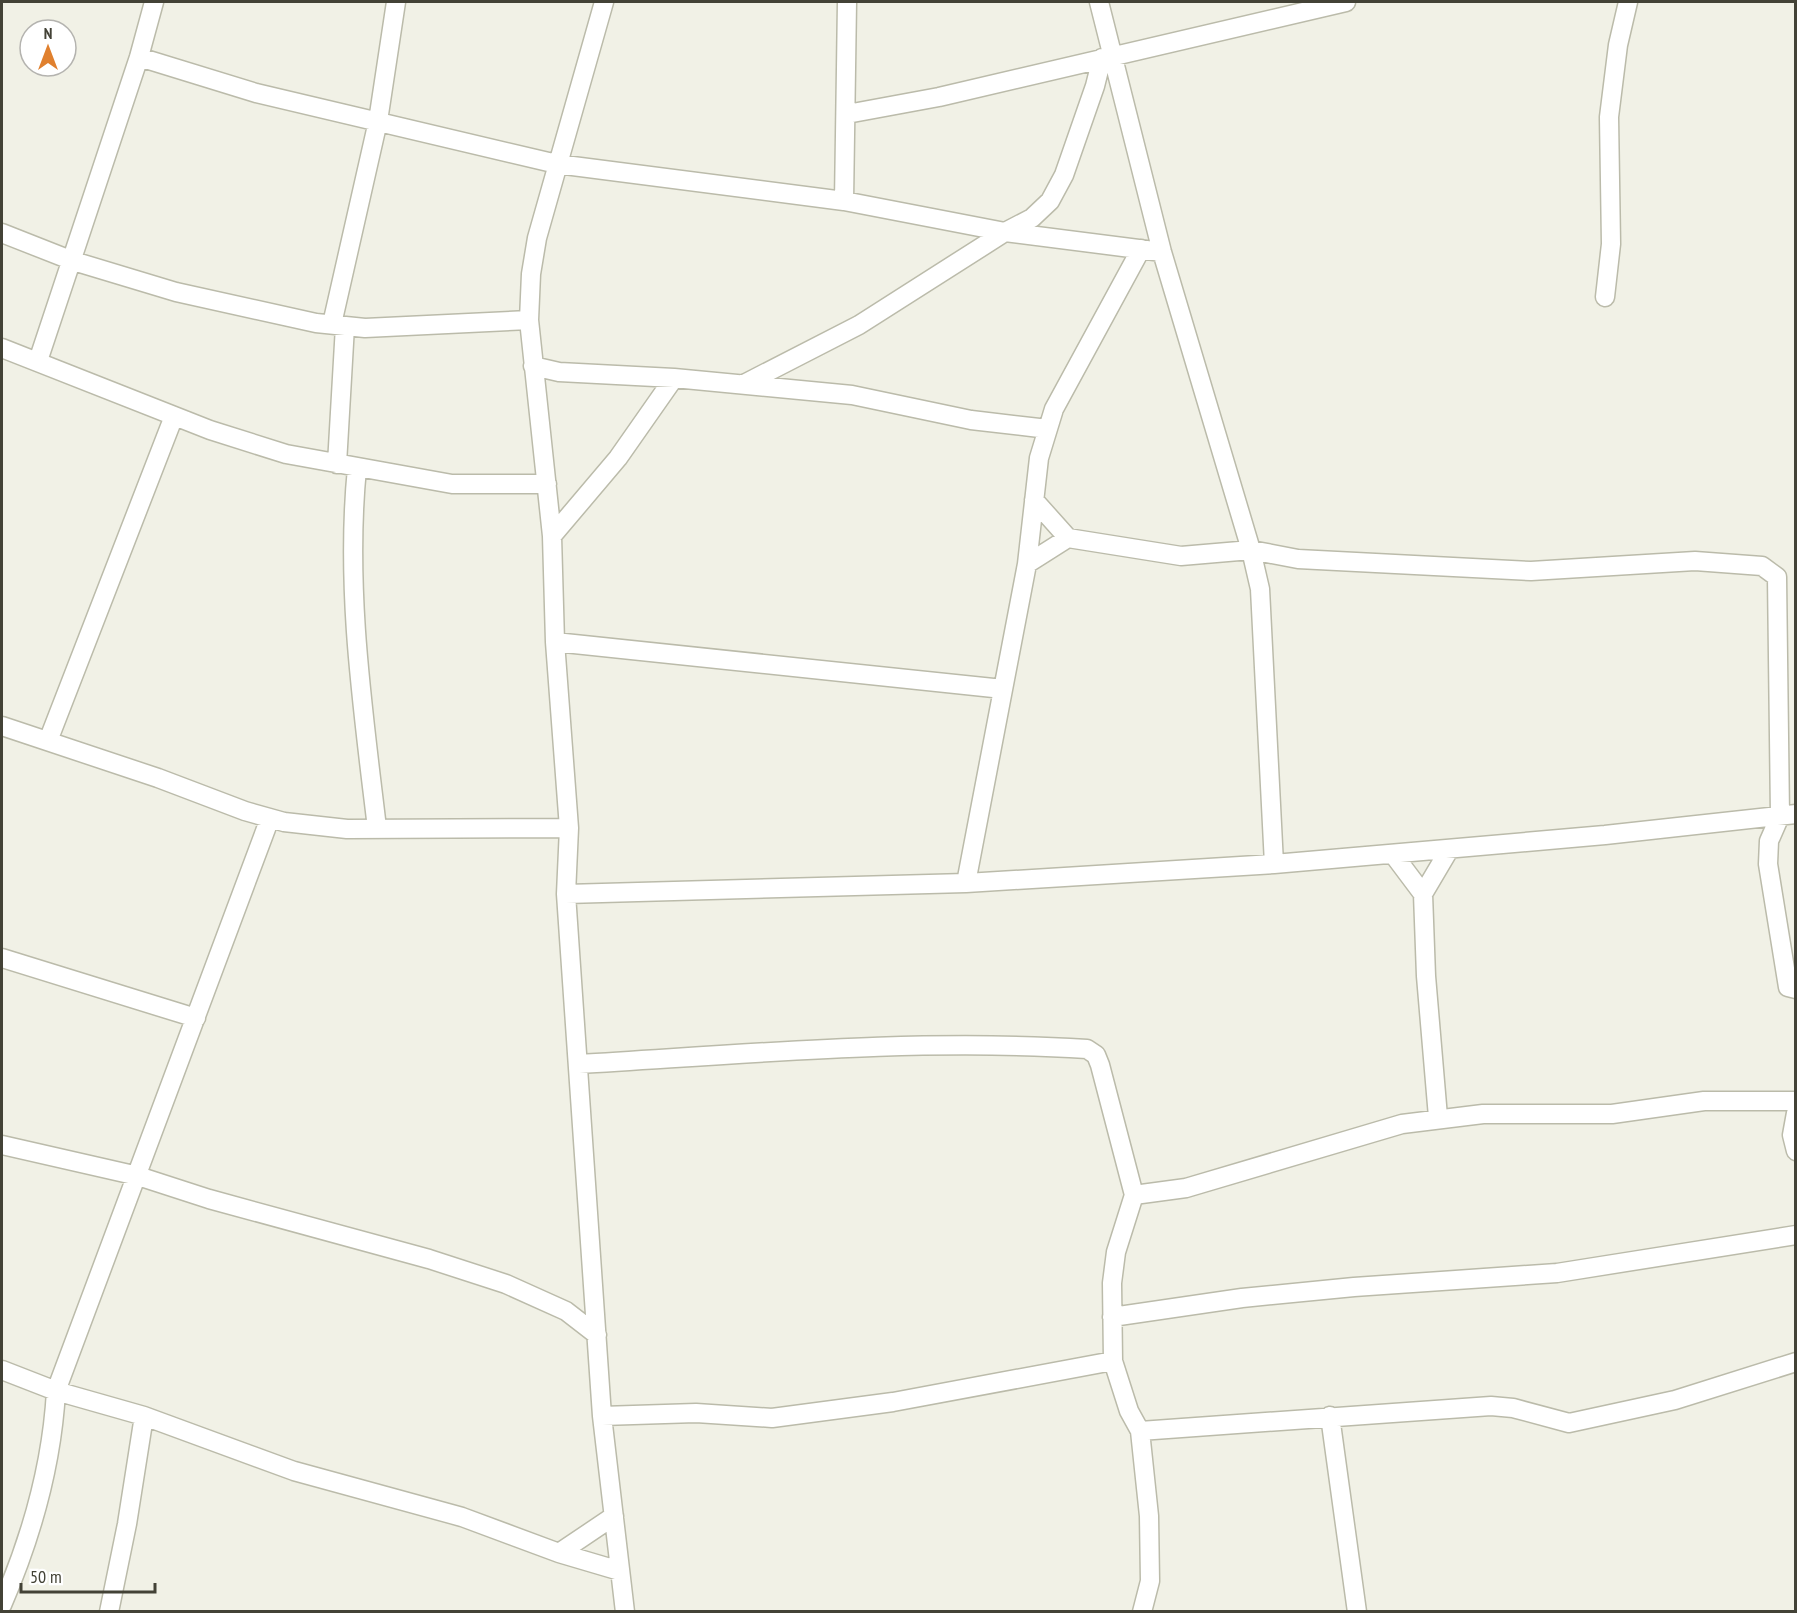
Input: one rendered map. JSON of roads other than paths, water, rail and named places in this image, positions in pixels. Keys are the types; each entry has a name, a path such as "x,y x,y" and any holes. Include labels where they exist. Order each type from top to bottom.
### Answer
{"street":[{"path":"38,361 139,57 154,2"},
{"path":"337,464 338,325 378,122 396,2"},
{"path":"604,2 537,238 531,274 529,320 552,536 555,642 569,828 566,894 603,1416 625,1611"},
{"path":"844,201 847,2"},
{"path":"1099,2 1108,57 1162,252 1251,550 1260,589 1274,864"},
{"path":"847,114 939,97 1346,2"},
{"path":"1605,297 1611,244 1609,117 1618,45 1628,2"},
{"path":"139,57 256,93 557,164 844,201 1005,232 1162,252"},
{"path":"744,384 859,326 1005,232 1032,218 1050,201 1064,175 1095,86 1108,57"},
{"path":"2,233 73,261 176,292 338,325 366,328 529,320"},
{"path":"966,884 1027,564 1039,458 1054,409 1141,249"},
{"path":"2,348 174,416 286,454 452,483 547,484"},
{"path":"533,366 559,372 674,378 852,395 971,420 1048,429"},
{"path":"552,536 618,458 674,378"},
{"path":"48,741 174,416"},
{"path":"357,468 353,507 353,557 362,686 377,828"},
{"path":"1034,500 1068,538 1181,556 1251,550 1298,559 1531,571 1695,561 1738,562 1771,570 1777,577 1788,815 1770,840 1768,864 1788,987 1796,989"},
{"path":"1027,564 1068,538"},
{"path":"555,642 1003,689"},
{"path":"2,726 270,818 347,829 569,828"},
{"path":"566,894 966,884 1449,850 1788,815"},
{"path":"2,1605 23,1550 42,1478 54,1424 56,1390 138,1176 270,818"},
{"path":"1438,1117 1426,976 1423,894 1449,850"},
{"path":"1393,854 1423,894"},
{"path":"2,958 196,1018"},
{"path":"579,1064 939,1045 1087,1049 1096,1055 1134,1195 1116,1252 1112,1283 1112,1317 1113,1361 1129,1411 1140,1431 1149,1516 1150,1581 1142,1611"},
{"path":"1134,1195 1186,1188 1402,1124 1438,1117 1483,1114 1612,1114 1704,1101 1796,1101"},
{"path":"1796,1113 1792,1135 1796,1150"},
{"path":"2,1145 138,1176 209,1199 429,1259 506,1284 566,1311 597,1335"},
{"path":"1112,1317 1242,1298 1354,1287 1557,1273 1796,1235"},
{"path":"566,1311 594,1293"},
{"path":"603,1416 696,1413 772,1418 893,1402 1113,1361"},
{"path":"1140,1431 1491,1406 1513,1408 1569,1423 1675,1400 1796,1362"},
{"path":"2,1370 56,1390 144,1416 294,1471 462,1517 560,1553 620,1571"},
{"path":"109,1611 127,1524 144,1416"},
{"path":"1330,1416 1357,1611"},
{"path":"560,1553 614,1516"}]}
